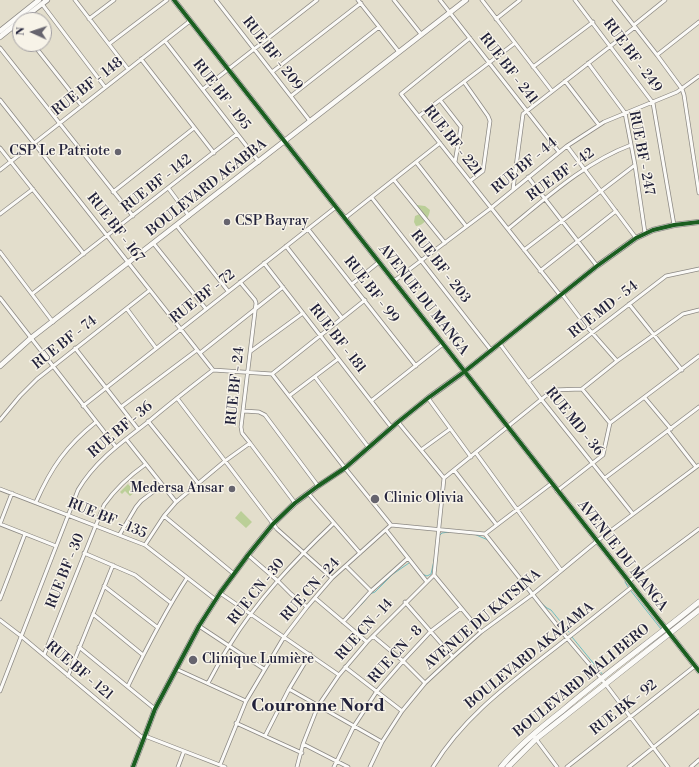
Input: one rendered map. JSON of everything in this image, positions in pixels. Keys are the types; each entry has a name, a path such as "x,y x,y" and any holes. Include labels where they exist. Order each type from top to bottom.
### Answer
{"main road":[{"name":"BOULEVARD MALI BERO","path":"501,767 508,758 605,684 667,632 699,602"},
{"name":"BOULEVARD MALI BERO","path":"508,767 535,737 601,678 699,610"}],"street":[{"path":"0,32 39,1 47,0"},
{"path":"75,0 128,69"},
{"path":"89,19 114,0"},
{"path":"109,44 167,0"},
{"name":"AVENUE DU MANGA","path":"174,0 699,671"},
{"name":"RUE BF - 209","path":"216,0 310,121"},
{"path":"203,89 317,0"},
{"path":"394,0 421,34"},
{"name":"RUE BF - 241","path":"440,0 559,152"},
{"name":"BOULEVARD AGABBA","path":"0,366 32,338 466,0"},
{"path":"482,0 552,91"},
{"path":"496,19 520,0"},
{"name":"RUE BF - 249","path":"575,0 654,103 674,225"},
{"path":"614,0 682,89 699,193"},
{"path":"513,190 523,114 611,46 665,0"},
{"path":"29,12 39,1"},
{"path":"39,1 106,87"},
{"path":"272,72 359,2 399,52"},
{"name":"RUE BF - 148","path":"0,170 190,21"},
{"path":"533,67 593,22"},
{"path":"657,55 699,22"},
{"path":"291,96 380,27"},
{"path":"0,37 12,28"},
{"name":"RUE BF - 221","path":"470,38 401,94 540,271 617,361"},
{"name":"RUE BF - 195","path":"165,41 259,162"},
{"path":"419,116 515,43"},
{"path":"0,48 133,216"},
{"path":"39,52 82,106"},
{"path":"141,59 214,153"},
{"name":"RUE BF - 247","path":"588,63 625,113 635,165 645,233"},
{"name":"RUE BF - 44","path":"394,281 491,208 567,146 599,125 625,113 654,103 682,89 699,76"},
{"path":"565,81 599,125"},
{"path":"464,82 490,121 483,171 470,181"},
{"name":"RUE BF - 167","path":"0,100 213,370"},
{"path":"440,100 461,127 455,162"},
{"path":"114,192 194,128"},
{"name":"RUE BF - 142","path":"32,294 237,134"},
{"path":"346,218 440,143"},
{"name":"RUE BF - 42","path":"508,229 584,170 609,154 631,145"},
{"path":"567,146 636,238"},
{"path":"0,148 84,254"},
{"path":"416,162 466,226"},
{"path":"524,250 635,165"},
{"path":"528,177 597,266"},
{"path":"394,180 444,243"},
{"path":"0,214 33,189"},
{"path":"168,189 190,216"},
{"name":"RUE BF - 203","path":"372,198 491,350"},
{"name":"RUE BF - 72","path":"83,406 336,207"},
{"path":"540,271 616,211"},
{"path":"133,767 155,709 199,626 220,593 273,524 295,503 345,468 428,398 464,372 597,266 636,238 645,233 674,225 699,222"},
{"path":"177,226 228,291"},
{"name":"RUE BF - 99","path":"308,229 416,366"},
{"path":"154,244 206,309"},
{"path":"286,246 342,318"},
{"path":"0,252 54,322"},
{"path":"352,284 379,262"},
{"name":"RUE BF - 181","path":"264,263 392,428"},
{"name":"RUE MD - 54","path":"528,382 666,276 699,269"},
{"path":"240,282 255,300 256,308"},
{"path":"200,353 283,287"},
{"name":"RUE BF - 74","path":"0,420 20,396 52,366 127,310 150,290"},
{"path":"0,298 116,447"},
{"path":"213,370 272,374 365,300"},
{"path":"629,304 682,370"},
{"name":"RUE BF - 24","path":"145,545 164,516 176,502 225,461 250,443 241,430 256,308"},
{"path":"127,310 156,348"},
{"path":"481,632 434,575 444,478 554,389 582,389 617,361 682,314 699,310"},
{"path":"251,351 303,313"},
{"name":"RUE MD - 36","path":"499,343 541,399 633,514"},
{"path":"371,401 443,344"},
{"path":"76,348 138,429"},
{"path":"121,407 196,350"},
{"path":"557,491 603,454 610,423 699,356"},
{"path":"289,396 338,359"},
{"name":"RUE BF - 36","path":"0,691 78,490 86,477 96,465 116,447 213,370"},
{"path":"272,374 391,525 485,534 601,678 668,767"},
{"path":"315,377 369,448"},
{"path":"582,389 610,423"},
{"path":"177,398 273,524 282,534 332,578"},
{"path":"428,398 471,457"},
{"path":"645,398 697,466"},
{"path":"605,478 699,407"},
{"path":"244,411 259,412 265,415 318,486"},
{"path":"148,421 198,483"},
{"path":"36,502 50,473 70,445 96,422"},
{"path":"398,422 444,478"},
{"path":"421,450 450,429"},
{"path":"126,439 176,502"},
{"path":"250,443 295,503"},
{"path":"476,453 561,570"},
{"name":"RUE BF - 30","path":"44,655 104,505 125,479 146,464"},
{"name":"AVENUE DU KATSINA","path":"370,767 382,742 402,711 425,683 453,657 481,632 533,594 597,541 697,466"},
{"path":"454,470 496,524"},
{"path":"485,534 496,524 552,483"},
{"path":"120,534 141,501 162,485"},
{"name":"RUE BF - 135","path":"0,488 145,545 216,600"},
{"path":"12,493 0,524 56,546"},
{"path":"308,493 360,554"},
{"path":"164,516 234,574"},
{"name":"RUE CN - 30","path":"208,683 229,646 250,615 303,552 334,523"},
{"name":"RUE CN - 24","path":"220,765 246,701 284,637 332,578 391,525"},
{"path":"628,582 699,529"},
{"path":"386,530 427,582"},
{"path":"0,599 25,534"},
{"path":"84,552 135,575 171,602"},
{"path":"248,555 307,607"},
{"path":"343,622 371,591 408,558"},
{"path":"68,676 113,565"},
{"path":"346,566 371,591"},
{"name":"RUE CN - 14","path":"297,767 302,753 303,744 318,706 339,675 372,636 434,575"},
{"path":"128,686 171,602 187,578"},
{"path":"104,586 157,628"},
{"name":"BOULEVARD AKAZAMA","path":"433,767 458,732 495,695 632,587"},
{"path":"220,593 339,675"},
{"path":"315,598 367,642"},
{"path":"405,602 453,657"},
{"name":"RUE CN - 8","path":"334,767 354,726 377,691 431,631 461,608"},
{"path":"93,614 143,655"},
{"name":"RUE BF - 121","path":"0,620 144,737 225,767"},
{"path":"199,626 264,669"},
{"path":"372,636 403,661 425,683"},
{"path":"79,646 155,709"},
{"path":"265,736 289,689 310,654"},
{"name":"RUE BK - 92","path":"567,767 695,666"},
{"path":"345,667 402,711"},
{"path":"176,669 246,701"},
{"path":"289,689 382,742"},
{"path":"629,767 699,711"},
{"path":"236,723 302,753"},
{"path":"535,737 557,767"},
{"path":"303,744 348,767"},
{"path":"178,767 184,751"},
{"path":"690,767 699,760"}],"green space":[{"path":"417,205 425,206 430,210 426,221 419,226 416,226 414,222 415,216 422,213 421,209 417,209"},
{"path":"128,484 135,492 130,496 125,491 122,494 120,492"},
{"path":"241,511 252,522 246,528 235,518"}],"waterway":[{"path":"439,536 442,533 449,532"},
{"path":"474,534 488,540"},
{"path":"422,574 427,576 431,574 435,556"},
{"path":"370,594 375,592 393,574 409,563"},
{"path":"625,582 628,587"},
{"path":"631,591 661,629"},
{"path":"361,605 367,598"},
{"path":"540,602 551,610 569,632"},
{"path":"572,637 603,675"}],"cycle path":[{"path":"174,0 699,671"},
{"path":"133,767 155,709 199,626 220,593 273,524 295,503 345,468 428,398 464,372 597,266 636,238 653,230 674,225 699,222"}],"place":[{"name":"CSP Le Patriote","path":"118,152"},
{"name":"CSP Bayray","path":"227,222"},
{"name":"Medersa Ansar","path":"232,489"},
{"name":"Clinic Olivia","path":"375,499"},
{"name":"Clinique Lumière","path":"193,660"}],"district":[{"name":"Couronne Nord","path":"318,707"}]}
